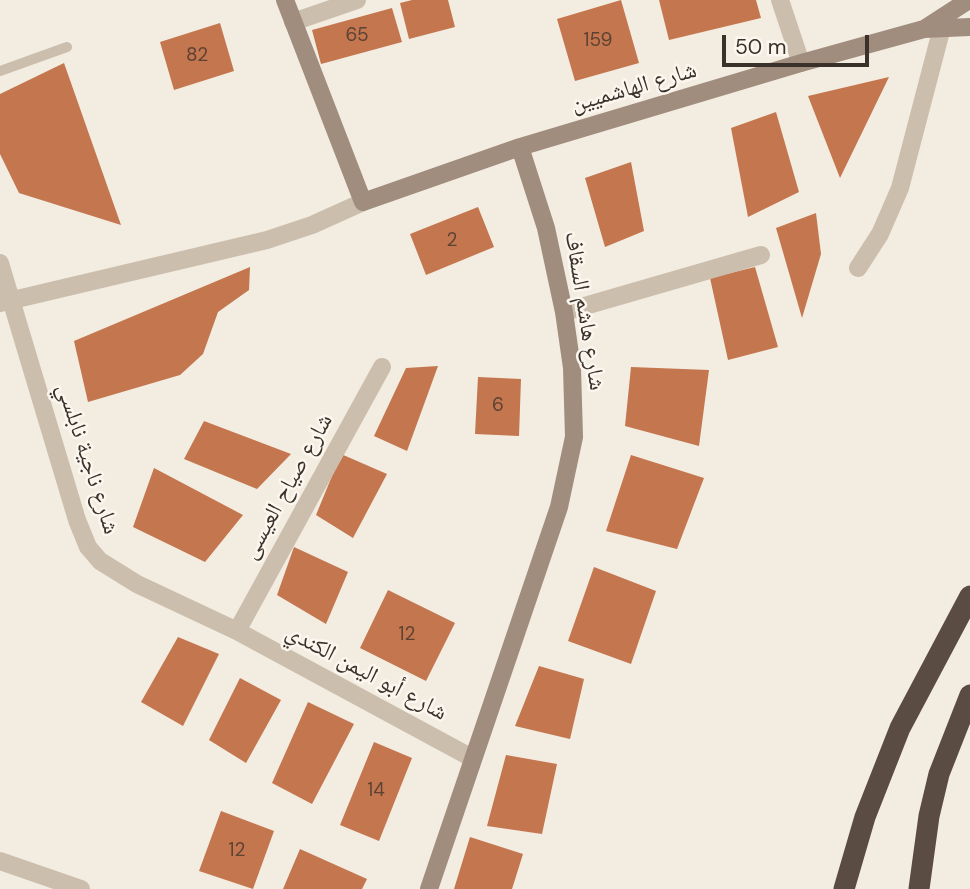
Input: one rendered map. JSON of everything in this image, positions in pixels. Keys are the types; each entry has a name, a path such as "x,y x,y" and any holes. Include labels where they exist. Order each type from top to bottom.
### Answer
{"highway":[{"path":"844,889 865,817 900,728 970,596"},
{"path":"919,889 929,816 939,774 970,695"}],"street":[{"path":"285,0 363,202"},
{"path":"293,22 357,0"},
{"path":"780,0 802,63"},
{"name":"شارع الهاشميين","path":"520,147 937,24 969,0"},
{"path":"858,268 880,234 900,188 937,24"},
{"name":"شارع الهاشميين","path":"937,24 970,27"},
{"path":"6,302 267,240 312,225 363,202 520,147"},
{"name":"شارع هاشم السقاف","path":"429,889 559,508 569,471 574,437 574,403 564,312 546,228 520,147"},
{"path":"564,312 761,255"},
{"name":"شارع ناجية نابلسي","path":"0,263 6,302 77,520 89,547 100,561 119,574 237,631"},
{"name":"شارع صياح العيسى","path":"237,631 382,367"},
{"name":"شارع أبو اليمن الكندي","path":"237,631 472,758"},
{"path":"0,861 37,882 81,889"}],"lane":[{"path":"0,71 67,47"}],"building":[{"path":"412,0 448,0 455,27 409,39 400,3"},
{"path":"621,0 639,63 575,81 557,19"},
{"path":"659,0 756,0 761,18 669,40"},
{"path":"392,8 402,42 321,64 312,30"},
{"path":"220,23 234,71 174,90 160,42"},
{"path":"64,63 121,225 19,193 0,154 0,94"},
{"path":"889,77 840,178 808,96"},
{"path":"776,112 799,192 748,217 731,128"},
{"path":"631,162 644,231 605,247 585,178"},
{"path":"478,207 494,247 426,275 410,234"},
{"path":"816,213 821,254 802,318 776,228"},
{"path":"250,267 249,290 218,312 203,354 180,375 88,402 74,341"},
{"path":"755,267 778,347 728,360 710,278"},
{"path":"438,366 407,451 374,436 406,368"},
{"path":"631,367 709,370 699,446 625,426"},
{"path":"478,377 521,379 519,436 475,434"},
{"path":"204,421 291,454 257,489 184,459"},
{"path":"341,454 387,474 353,538 316,515"},
{"path":"631,455 704,478 677,549 606,531"},
{"path":"154,468 243,515 205,562 133,527"},
{"path":"294,547 348,572 326,624 277,595"},
{"path":"594,567 656,591 631,664 568,641"},
{"path":"388,590 455,623 426,681 360,648"},
{"path":"178,637 219,654 183,726 141,702"},
{"path":"539,666 584,679 570,739 515,726"},
{"path":"240,678 281,700 246,763 209,740"},
{"path":"308,702 354,724 312,804 272,783"},
{"path":"374,742 412,758 379,841 340,825"},
{"path":"506,755 557,764 542,834 487,826"},
{"path":"221,811 274,831 253,889 199,871"},
{"path":"470,837 523,854 512,889 454,889"},
{"path":"300,849 367,879 362,889 283,889"}]}
